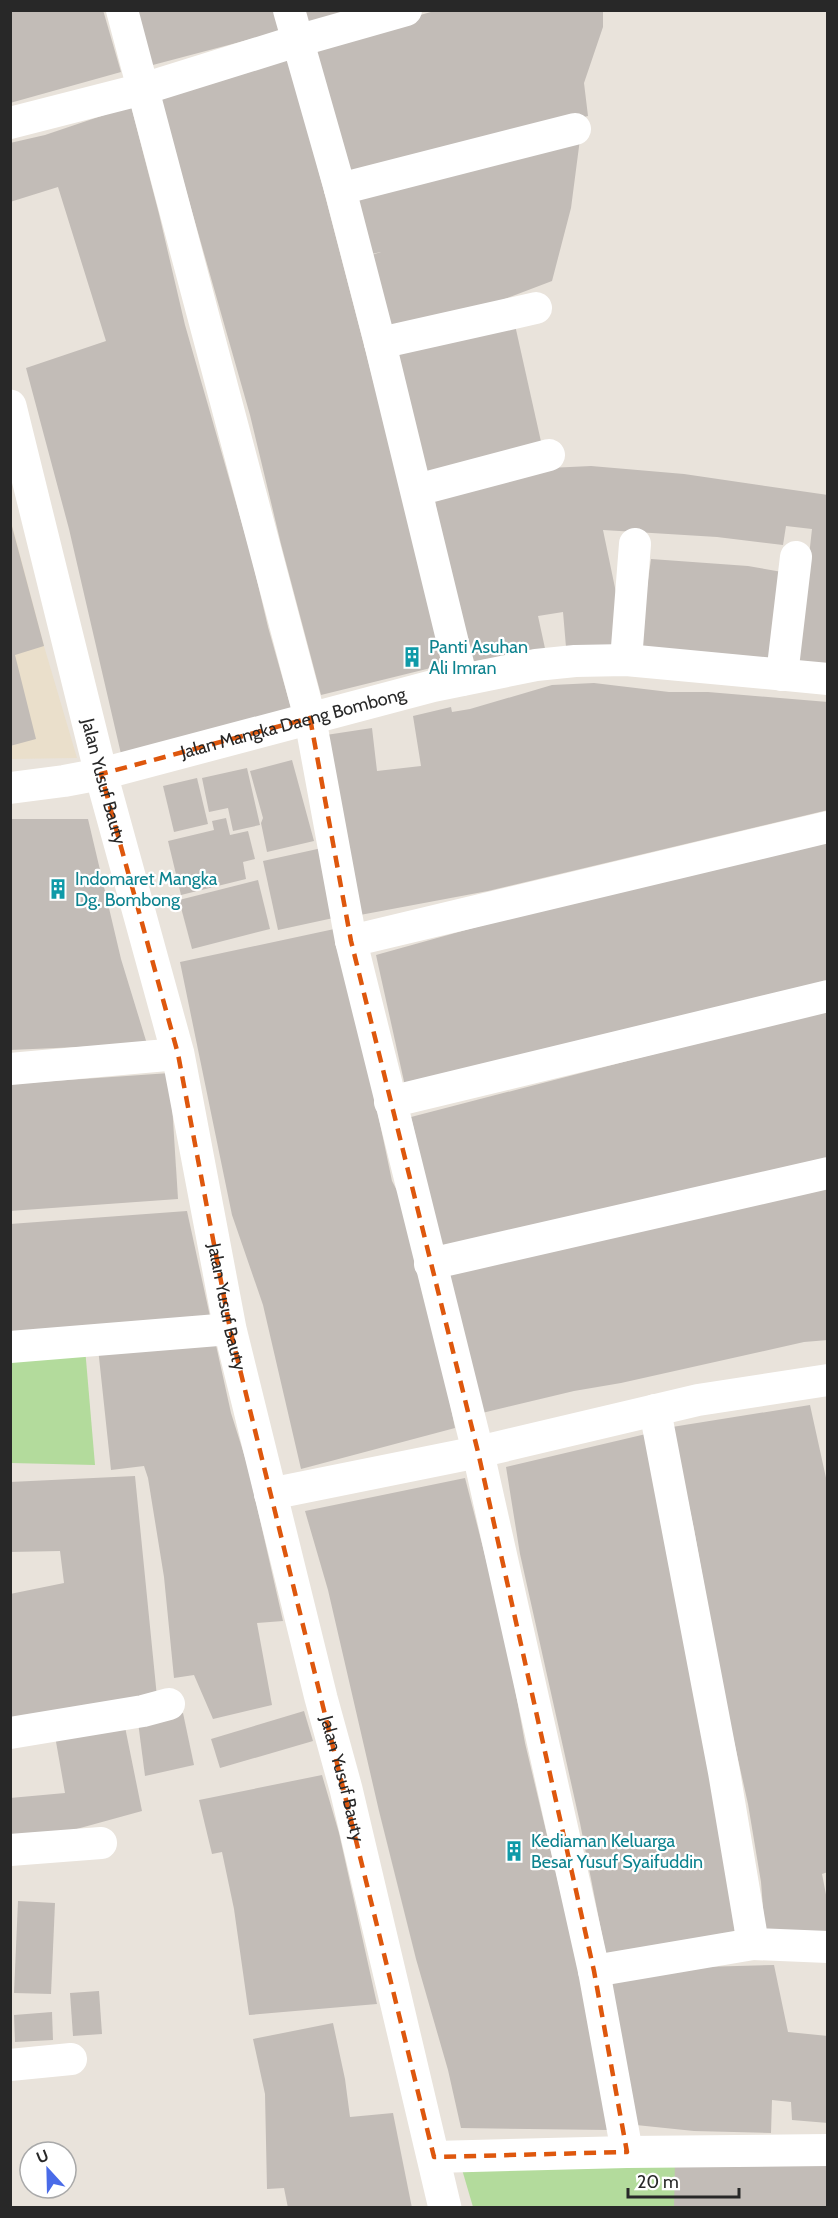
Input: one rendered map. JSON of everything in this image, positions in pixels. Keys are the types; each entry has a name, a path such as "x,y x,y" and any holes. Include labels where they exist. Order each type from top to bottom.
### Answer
{"street":[{"path":"122,10 310,718 351,941 478,1452 594,1971 627,2152"},
{"path":"290,10 380,343 462,681"},
{"path":"10,123 143,89 406,10"},
{"path":"340,189 575,129"},
{"path":"380,343 536,308"},
{"name":"Jalan Yusuf Bauty","path":"10,406 101,774 178,1054 230,1329 321,1698 346,1789 445,2208"},
{"path":"417,490 549,455"},
{"path":"626,660 635,544"},
{"path":"782,675 796,557"},
{"name":"Jalan Mangka Daeng Bombong","path":"10,788 64,782 101,774 434,686 536,665 575,661 626,660 828,679"},
{"path":"351,941 828,827"},
{"path":"390,1102 828,996"},
{"path":"10,1069 178,1054"},
{"path":"430,1264 828,1173"},
{"path":"10,1347 230,1329"},
{"path":"270,1494 478,1452 698,1400 827,1385"},
{"path":"655,1410 716,1727 753,1944"},
{"path":"10,1733 143,1712 169,1704"},
{"path":"10,1850 101,1843"},
{"path":"594,1971 753,1944 828,1947"},
{"path":"10,2065 71,2060"},
{"path":"434,2157 828,2150"}],"highlighted area":[{"path":"310,718 351,941 478,1452 594,1971 627,2152 434,2157 230,1329 178,1054 101,774"}],"shaded area":[{"path":"10,517 44,646 77,758 11,759"}],"green space":[{"path":"85,1348 95,1465 11,1463 11,1356"},
{"path":"461,2166 827,2166 827,2207 473,2207"}],"building":[{"path":"10,10 103,10 121,72 10,103"},
{"path":"137,10 276,10 281,31 149,66"},
{"path":"303,10 373,10 307,31"},
{"path":"438,10 603,10 603,27 584,83 588,116 350,175 310,46"},
{"path":"289,57 447,664 321,695 250,415 160,99"},
{"path":"131,106 185,325 251,555 291,708 121,754 69,529 26,368 106,341 58,187 10,202 10,143 45,135"},
{"path":"580,139 571,208 552,281 502,300 385,330 368,256 381,252 367,255 353,200"},
{"path":"515,325 542,446 427,474 395,347"},
{"path":"591,466 684,474 828,495 828,666 797,664 812,529 786,526 783,545 717,537 603,530 619,607 618,648 566,647 563,612 538,616 546,653 510,655 471,662 446,564 434,495 549,468"},
{"path":"10,519 44,646 15,655 36,739 10,746"},
{"path":"651,559 748,566 782,572 772,663 638,652"},
{"path":"594,683 669,692 708,692 828,702 828,810 488,891 360,915 326,735 372,728 377,771 421,766 413,716 451,707 452,712 470,709 552,685"},
{"path":"292,760 314,841 267,852 261,823 263,818 250,771"},
{"path":"247,768 260,825 233,831 228,808 209,812 202,778"},
{"path":"197,778 208,824 174,832 163,786"},
{"path":"226,818 230,835 248,831 255,859 243,862 246,879 181,895 168,841 214,830 212,821"},
{"path":"10,819 88,819 121,959 147,1044 10,1050"},
{"path":"828,839 828,984 405,1086 376,955 542,909"},
{"path":"322,848 338,917 278,930 263,861"},
{"path":"258,880 270,929 192,949 179,900"},
{"path":"339,928 392,1181 407,1210 455,1428 301,1469 263,1305 232,1215 180,962"},
{"path":"828,1009 828,1164 442,1250 411,1117"},
{"path":"170,1073 178,1199 10,1211 10,1084"},
{"path":"828,1181 828,1340 804,1342 478,1414 446,1274"},
{"path":"187,1211 211,1321 10,1341 10,1224"},
{"path":"214,1336 231,1413 248,1467 283,1621 257,1623 272,1705 213,1719 194,1675 174,1678 164,1577 148,1478 144,1466 111,1470 98,1348"},
{"path":"810,1405 828,1487 828,1872 822,1874 828,1905 828,1934 765,1934 761,1882 748,1804 723,1692 694,1529 672,1427"},
{"path":"646,1434 728,1876 735,1932 606,1955 580,1823 520,1554 506,1467"},
{"path":"135,1476 157,1697 10,1726 10,1594 64,1583 60,1551 10,1552 10,1482"},
{"path":"465,1478 504,1629 525,1743 588,2007 610,2130 461,2128 448,2070 416,1959 379,1811 328,1590 305,1511"},
{"path":"304,1711 313,1741 220,1768 211,1739"},
{"path":"183,1713 194,1765 145,1776 138,1722"},
{"path":"124,1722 142,1811 73,1830 10,1843 10,1798 65,1793 55,1736"},
{"path":"322,1775 339,1833 377,2004 249,2015 234,1909 222,1852 212,1854 199,1800"},
{"path":"18,1901 55,1903 51,1994 14,1993"},
{"path":"774,1965 788,2032 828,2036 828,2123 792,2120 791,2102 772,2100 771,2133 694,2131 636,2125 606,1980 702,1967"},
{"path":"99,1991 102,2034 73,2036 70,1993"},
{"path":"52,2012 53,2040 15,2042 14,2015"},
{"path":"333,2023 345,2079 350,2117 393,2113 412,2208 288,2208 284,2188 267,2189 265,2094 253,2039"},
{"path":"675,2161 828,2162 828,2208 674,2208"}],"place":[{"name":"Panti Asuhan Ali Imran","path":"412,657"},
{"name":"Indomaret Mangka Dg. Bombong","path":"58,889"},
{"name":"Kediaman Keluarga Besar Yusuf Syaifuddin","path":"514,1851"}]}
